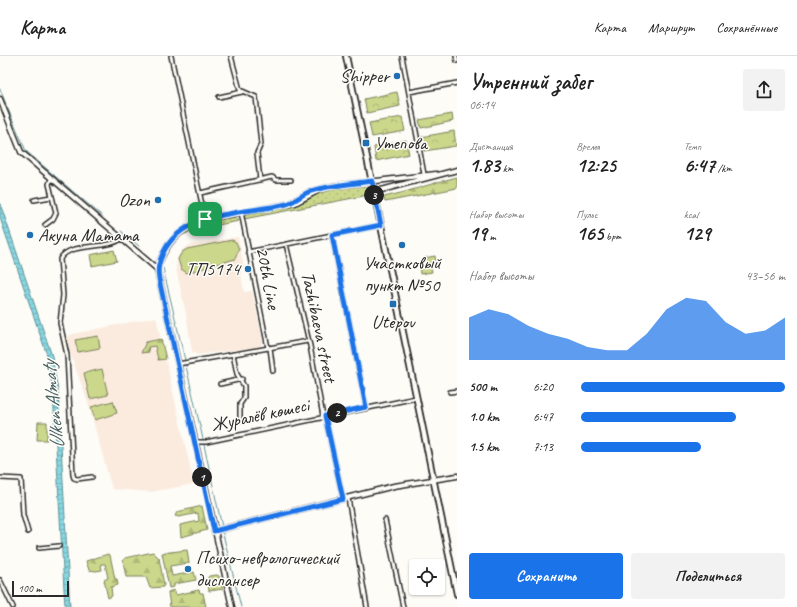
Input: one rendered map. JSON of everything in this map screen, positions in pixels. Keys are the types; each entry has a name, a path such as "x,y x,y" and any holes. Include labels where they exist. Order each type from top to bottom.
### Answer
{"main road":[{"path":"346,56 457,594"}],"street":[{"path":"171,56 205,219"},
{"path":"231,56 238,87 242,92 256,97 261,144 257,153 260,180"},
{"path":"402,56 424,174"},
{"path":"456,56 457,61"},
{"path":"409,92 457,83"},
{"path":"219,97 242,92"},
{"path":"0,99 21,152 157,269"},
{"path":"374,192 436,174 457,170"},
{"path":"232,607 194,442 157,269 164,251 170,241 186,228 205,219 288,203 309,192 321,189 372,181 401,179 424,174 436,174"},
{"path":"200,193 272,177 276,180 291,180"},
{"path":"45,225 53,219 56,213 49,184 51,179"},
{"path":"34,200 51,197"},
{"name":"20th Line","path":"241,212 273,371"},
{"path":"248,252 381,225"},
{"path":"332,235 366,407"},
{"path":"92,476 77,480 72,475 67,355 60,323 63,295 60,259 67,252 114,242 122,238"},
{"name":"Tazhibaeva street","path":"286,244 324,416 345,498 367,607"},
{"path":"178,364 308,341"},
{"path":"233,354 237,374 242,379 244,398 240,404 240,420"},
{"path":"220,384 242,379"},
{"path":"450,392 457,391"},
{"name":"Журалёв көшесі","path":"194,442 206,442 366,407 416,398"},
{"path":"214,531 394,486 457,476"},
{"path":"0,478 21,479 23,516 28,532"},
{"path":"385,520 403,607"},
{"path":"39,548 59,546"},
{"path":"0,580 13,607"}],"shaded area":[{"path":"238,237 244,267 240,268 244,292 252,291 263,341 260,347 197,355 192,351 176,269 177,258 183,249 189,245"},
{"path":"156,317 194,484 151,492 112,489 88,403 65,339 72,334"}],"green space":[{"path":"397,92 400,106 367,113 364,99"},
{"path":"452,114 453,121 421,128 419,120"},
{"path":"402,117 405,131 372,137 369,123"},
{"path":"454,131 456,146 424,151 421,137"},
{"path":"406,140 409,154 376,161 374,147"},
{"path":"457,177 457,188 385,202 384,197"},
{"path":"357,185 369,187 369,195 243,218 247,214 304,202 325,190"},
{"path":"235,217 239,221 197,229 180,236 203,222"},
{"path":"232,240 236,242 239,249 235,259 187,273 181,269 178,259 182,252 187,249"},
{"path":"114,250 117,261 92,266 90,255"},
{"path":"435,256 436,262 430,263 432,272 420,274 419,265 425,264 424,258"},
{"path":"98,336 100,348 78,352 75,340"},
{"path":"161,339 166,359 158,360 155,346 148,347 149,352 141,353 146,342"},
{"path":"102,369 108,395 90,399 84,373"},
{"path":"113,401 117,413 95,420 91,407"},
{"path":"38,422 47,422 47,440 37,440"},
{"path":"202,506 207,530 181,537 180,525 199,521 198,513 179,517 175,516 177,512"},
{"path":"187,550 189,563 170,566 172,576 194,572 196,580 174,584 174,587 169,588 162,553"},
{"path":"153,552 159,558 164,585 163,587 150,588 146,577 126,577 123,561 125,558"},
{"path":"108,554 110,555 115,579 117,579 118,585 111,587 112,596 108,598 104,580 108,578 105,564 101,564 102,570 89,570 86,561"},
{"path":"209,576 219,576 223,589 209,591 207,579"},
{"path":"174,590 176,595 199,590 200,593 203,593 206,607 170,607 168,592"}],"water":[{"path":"0,203 52,356 58,391 70,607 65,607 53,392 47,355 0,218"}],"waterway":[{"path":"0,89 6,104"},
{"path":"8,109 26,151 77,195"},
{"path":"82,199 101,215"},
{"path":"121,231 139,246"},
{"path":"163,268 185,360"},
{"path":"186,366 203,439"},
{"path":"204,445 222,527"},
{"path":"222,530 241,607"}],"place":[{"name":"Shipper","path":"397,76"},
{"name":"Утепова","path":"366,143"},
{"name":"Ozon","path":"158,200"},
{"name":"Акуна Матата","path":"30,235"},
{"name":"Участковый пункт №50","path":"402,245"},
{"name":"ТП5174","path":"248,269"},
{"name":"Utepov","path":"393,304"},
{"name":"Психо-неврологический диспансер","path":"188,569"}],"route":[{"path":"372,181 381,225 332,235 366,407 325,416 343,499 214,531 157,269 164,251 170,241 186,228 205,219 288,203 296,200 306,193 334,186 372,181"}],"water label":[{"name":"Ulken Almaty","path":"53,405"}]}
